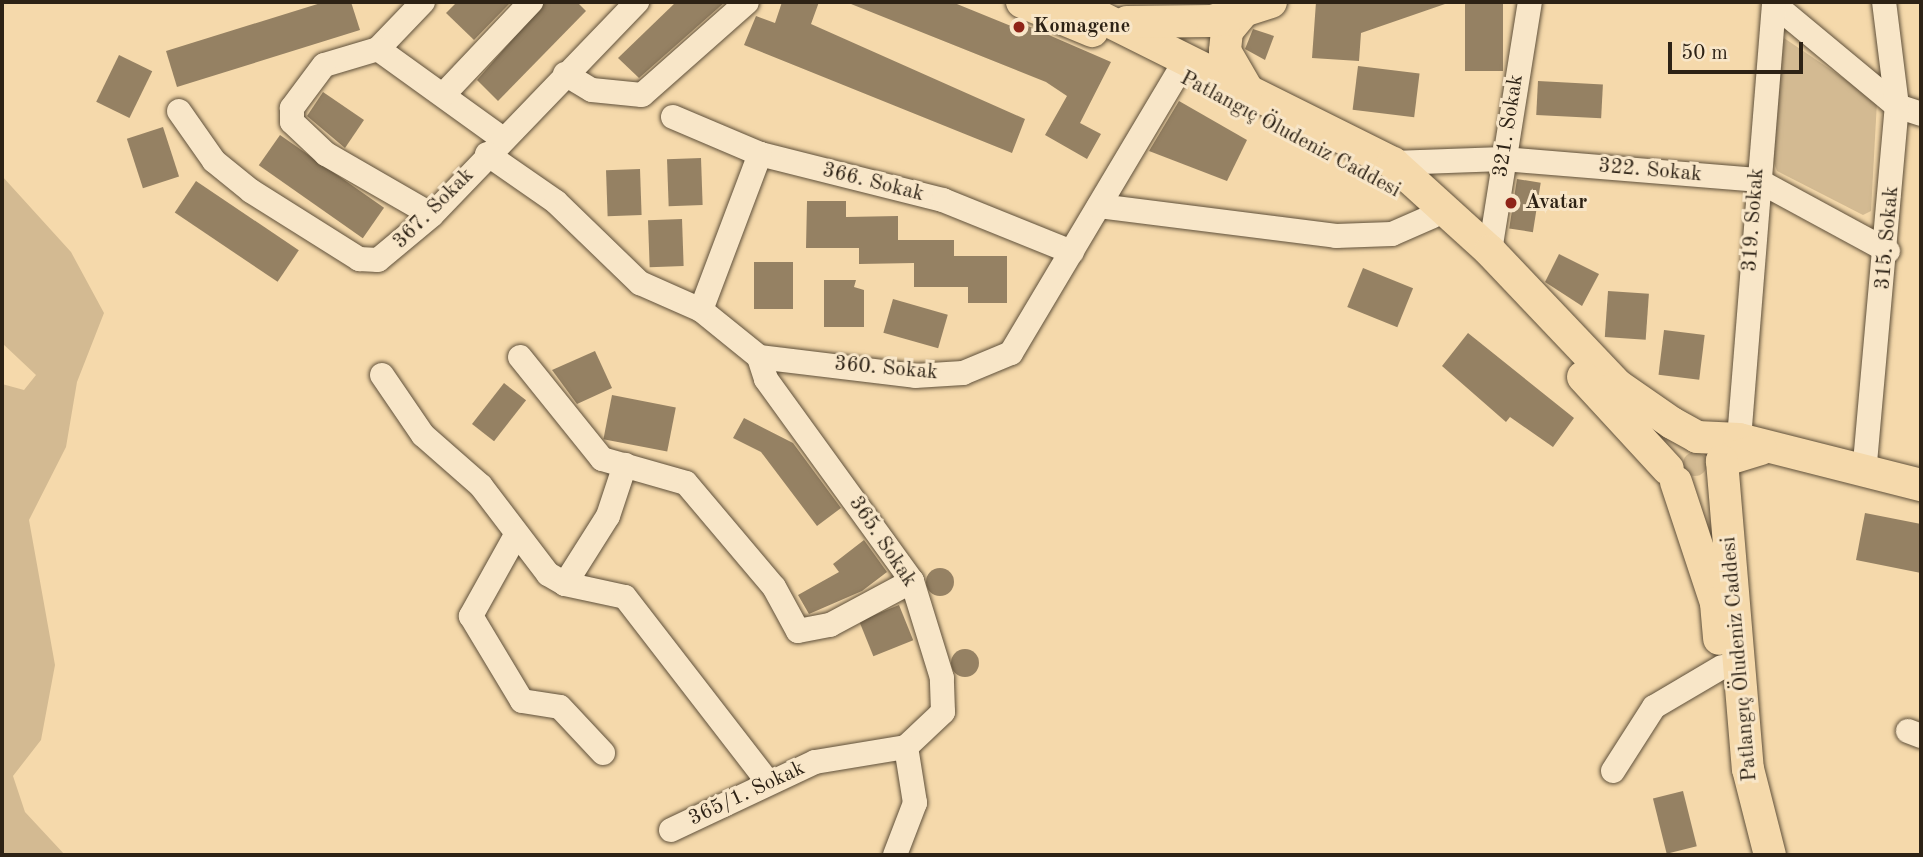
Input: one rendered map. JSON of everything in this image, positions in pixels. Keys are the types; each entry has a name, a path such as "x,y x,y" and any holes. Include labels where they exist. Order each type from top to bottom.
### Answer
{"main road":[{"name":"Patlangıç Öludeniz Caddesi","path":"1022,2 1181,67 1247,89 1393,163 1490,251 1617,385 1698,437 1741,450 1748,769 1770,855"},
{"name":"Patlangıç Öludeniz Caddesi","path":"1070,2 1119,21 1181,67 1395,187 1431,217 1672,476 1716,603 1737,815 1751,855"},
{"path":"1119,21 1212,21 1257,7"},
{"path":"1247,89 1225,51 1227,30 1257,7"},
{"path":"1181,67 1212,21"},
{"path":"1698,437 1675,445 1672,476 1706,488 1741,450 1921,485"}],"street":[{"path":"423,2 378,49 324,65 292,108 292,121 327,154 432,215"},
{"path":"444,94 531,2"},
{"name":"367. Sokak","path":"179,111 214,161 359,259 378,260 397,249 432,215 495,146 637,2"},
{"path":"565,74 592,90 642,95 747,2"},
{"name":"321. Sokak","path":"1490,251 1530,2"},
{"name":"315. Sokak","path":"1864,474 1888,251 1897,106 1884,2"},
{"path":"1774,3 1897,106 1921,114"},
{"name":"319. Sokak","path":"1741,450 1757,180 1774,3"},
{"path":"378,49 444,94 640,283 701,310 759,357"},
{"name":"360. Sokak","path":"759,357 915,376 963,373 1012,353 1181,67"},
{"name":"366. Sokak","path":"673,117 760,155 943,200 1072,252"},
{"path":"701,310 760,155"},
{"name":"322. Sokak","path":"1393,163 1503,159 1757,180 1888,251"},
{"path":"1099,206 1336,236 1392,234 1431,217"},
{"path":"520,357 602,459 686,483 774,587 798,631 831,625 912,581"},
{"name":"365. Sokak","path":"759,357 766,379 912,581 942,678 943,712 906,747"},
{"path":"382,375 423,435 481,486 516,535 565,584 625,597 768,782"},
{"path":"565,584 608,516 625,466"},
{"path":"516,535 471,616 522,701 560,707 603,753"},
{"path":"1613,771 1654,707 1722,667"},
{"path":"895,855 915,803 906,747"},
{"name":"365/1. Sokak","path":"671,830 768,782 816,762 906,747"}],"shaded area":[{"path":"1784,38 1877,101 1871,211 1863,215 1777,171 1772,158"},
{"path":"2,176 71,252 104,313 77,382 66,447 29,520 55,665 41,740 13,776 25,812 65,855 2,855 2,384 24,390 36,375 2,343"},
{"path":"1695,452 1704,455 1707,464 1704,473 1695,476 1686,473 1683,464 1686,455"}],"building":[{"path":"324,2 351,2 360,30 177,87 166,51"},
{"path":"457,2 510,3 474,40 446,13"},
{"path":"545,2 577,2 586,11 498,101 477,80"},
{"path":"676,2 725,2 639,78 618,58"},
{"path":"782,2 819,2 811,24 1025,119 1012,153 744,45 756,16 775,23"},
{"path":"846,2 952,2 1011,26 1014,20 1111,62 1080,123 1101,134 1087,159 1045,135 1067,96 1046,82"},
{"path":"1316,2 1445,4 1361,33 1359,61 1312,58"},
{"path":"1465,2 1503,2 1503,71 1465,71"},
{"path":"1253,29 1274,36 1265,60 1245,49"},
{"path":"119,55 152,71 129,118 96,102"},
{"path":"1358,66 1420,74 1414,117 1353,110"},
{"path":"1538,81 1603,84 1601,118 1536,115"},
{"path":"323,92 364,120 345,148 307,116"},
{"path":"1179,101 1247,140 1227,181 1149,151"},
{"path":"163,127 179,176 143,188 127,139"},
{"path":"280,135 384,208 363,238 259,165"},
{"path":"701,158 703,205 669,206 667,159"},
{"path":"640,169 642,215 608,216 606,170"},
{"path":"1517,179 1541,183 1533,232 1509,228"},
{"path":"196,181 299,250 278,282 175,213"},
{"path":"807,201 846,201 846,217 898,216 898,240 954,240 954,256 1007,256 1007,303 968,303 968,287 914,287 914,263 859,264 859,248 806,248"},
{"path":"682,219 684,266 650,267 648,220"},
{"path":"1559,254 1599,274 1582,306 1545,282"},
{"path":"754,262 793,262 793,309 754,309"},
{"path":"1363,268 1413,288 1397,327 1347,307"},
{"path":"824,280 856,280 854,287 864,290 864,327 824,327"},
{"path":"1608,291 1649,294 1646,340 1605,337"},
{"path":"893,299 948,315 938,348 883,333"},
{"path":"1664,330 1705,335 1699,380 1659,375"},
{"path":"1468,333 1574,418 1553,447 1510,417 1506,422 1442,366"},
{"path":"595,351 612,388 577,404 552,370"},
{"path":"504,383 526,400 494,441 472,424"},
{"path":"612,395 676,407 667,452 603,439"},
{"path":"744,418 793,443 841,508 817,526 761,452 733,438"},
{"path":"1865,513 1921,524 1921,573 1856,560"},
{"path":"864,540 887,572 862,591 809,614 798,595 839,572 833,564"},
{"path":"940,568 950,572 954,582 950,592 940,596 930,592 926,582 930,572"},
{"path":"899,605 913,640 873,656 859,621"},
{"path":"965,649 975,653 979,663 975,673 965,677 955,673 951,663 955,653"},
{"path":"1683,791 1697,846 1667,854 1653,798"}],"place":[{"name":"Komagene","path":"1019,27"},
{"name":"Avatar","path":"1511,203"}]}
